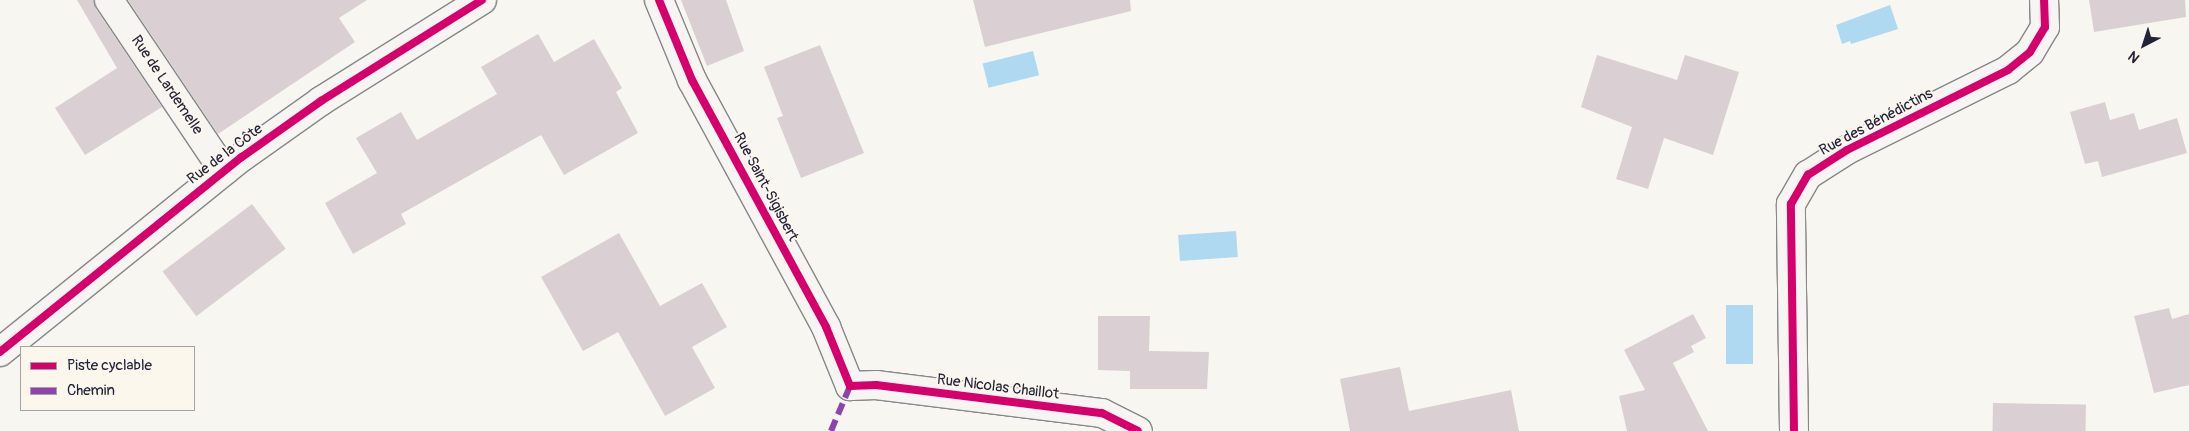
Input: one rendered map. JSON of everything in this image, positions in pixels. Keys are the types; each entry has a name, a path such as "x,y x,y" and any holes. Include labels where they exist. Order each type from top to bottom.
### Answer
{"street":[{"name":"Rue de Lardemelle","path":"109,0 224,171"},
{"name":"Rue de la Côte","path":"0,352 224,171 322,101 482,0"},
{"name":"Rue Saint-Sigisbert","path":"659,0 692,80 826,327 850,386"},
{"name":"Rue des Bénédictins","path":"1794,431 1791,204 1808,175 1847,150 2008,70 2030,52 2045,28 2044,0"},
{"name":"Rue Nicolas Chaillot","path":"850,386 876,386 1102,413 1138,431"}],"water":[{"path":"1890,5 1898,29 1851,44 1850,41 1842,44 1836,25"},
{"path":"1033,51 1039,75 989,88 983,64"},
{"path":"1236,231 1238,257 1180,261 1178,235"},
{"path":"1726,305 1753,305 1753,364 1726,364"}],"building":[{"path":"77,0 94,0 96,9 162,107 85,155 55,108 117,68"},
{"path":"128,0 367,0 339,18 355,42 218,134"},
{"path":"681,0 726,0 744,51 707,66"},
{"path":"973,0 1130,0 1131,11 985,47"},
{"path":"2089,0 2185,0 2186,17 2094,32"},
{"path":"538,34 554,62 594,39 622,88 616,92 638,133 564,175 541,135 401,214 406,224 353,254 325,203 377,173 356,138 401,112 417,140 497,94 481,67"},
{"path":"820,45 864,153 801,178 777,118 783,116 764,67"},
{"path":"1597,55 1677,80 1685,55 1739,72 1713,155 1664,138 1648,189 1616,179 1632,127 1581,107"},
{"path":"2105,102 2110,120 2134,113 2139,130 2177,118 2187,153 2102,177 2098,161 2085,164 2070,112"},
{"path":"252,204 286,249 196,316 163,271"},
{"path":"619,233 660,306 702,283 727,327 692,347 715,388 665,416 618,332 583,351 541,277"},
{"path":"2169,308 2172,319 2189,314 2189,385 2154,393 2134,316"},
{"path":"1693,314 1706,338 1691,346 1694,352 1673,363 1708,431 1627,431 1619,396 1645,390 1624,350"},
{"path":"1098,316 1150,316 1149,351 1209,352 1207,389 1130,389 1130,371 1098,370"},
{"path":"1400,367 1409,411 1511,390 1519,431 1350,431 1340,379"},
{"path":"1993,403 2086,405 2086,431 1993,431"}],"marked path":[{"path":"831,431 850,386"}],"cycle path":[{"path":"0,352 242,157 321,101 482,0"},
{"path":"659,0 692,80 826,327 850,386 876,385 1102,413 1138,431"},
{"path":"1794,431 1791,204 1808,175 1847,150 2008,70 2030,52 2045,27 2044,0"}]}
